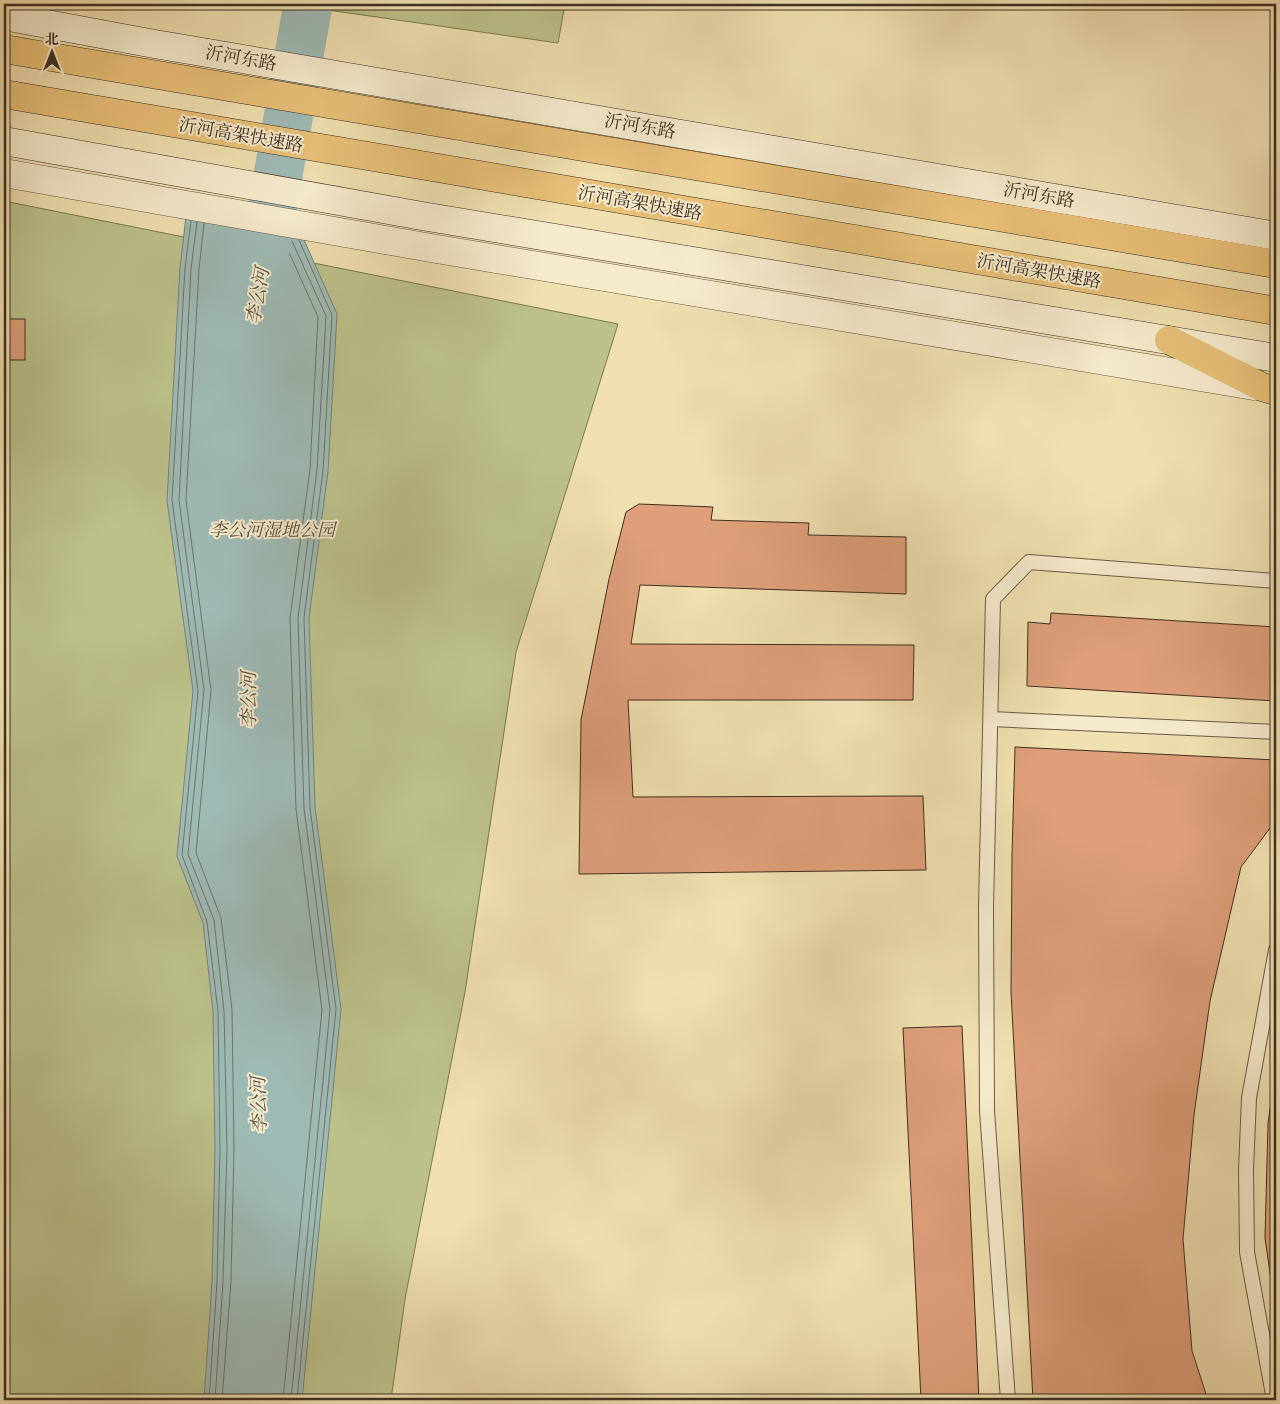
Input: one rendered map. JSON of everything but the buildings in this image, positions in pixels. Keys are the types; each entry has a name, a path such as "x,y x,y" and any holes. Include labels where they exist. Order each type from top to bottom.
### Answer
{"highway":[{"path":"4,49 1276,264"},
{"name":"沂河高架快速路","path":"4,94 1276,311"},
{"path":"1169,340 1269,389"}],"main road":[{"name":"沂河东路","path":"4,16 150,43 1276,236"},
{"path":"4,142 422,216 1276,358"},
{"path":"4,174 1269,389"}],"lane":[{"path":"1008,1400 987,1111 986,907 993,599 1029,562 1276,581"},
{"path":"991,719 1276,732"},
{"path":"1274,1400 1247,1252 1246,1170 1249,1098 1276,950"}],"green space":[{"path":"286,4 565,4 558,43"},
{"name":"李公河湿地公园","path":"4,201 618,324 516,652 465,992 405,1299 391,1400 4,1400"}],"water":[{"path":"188,199 296,222 337,314 328,471 309,618 315,807 341,1009 302,1400 204,1400 212,1282 215,1149 213,1011 203,923 177,856 193,691 167,501 180,268"}],"waterway":[{"name":"李公河","path":"261,273 308,4"}]}
